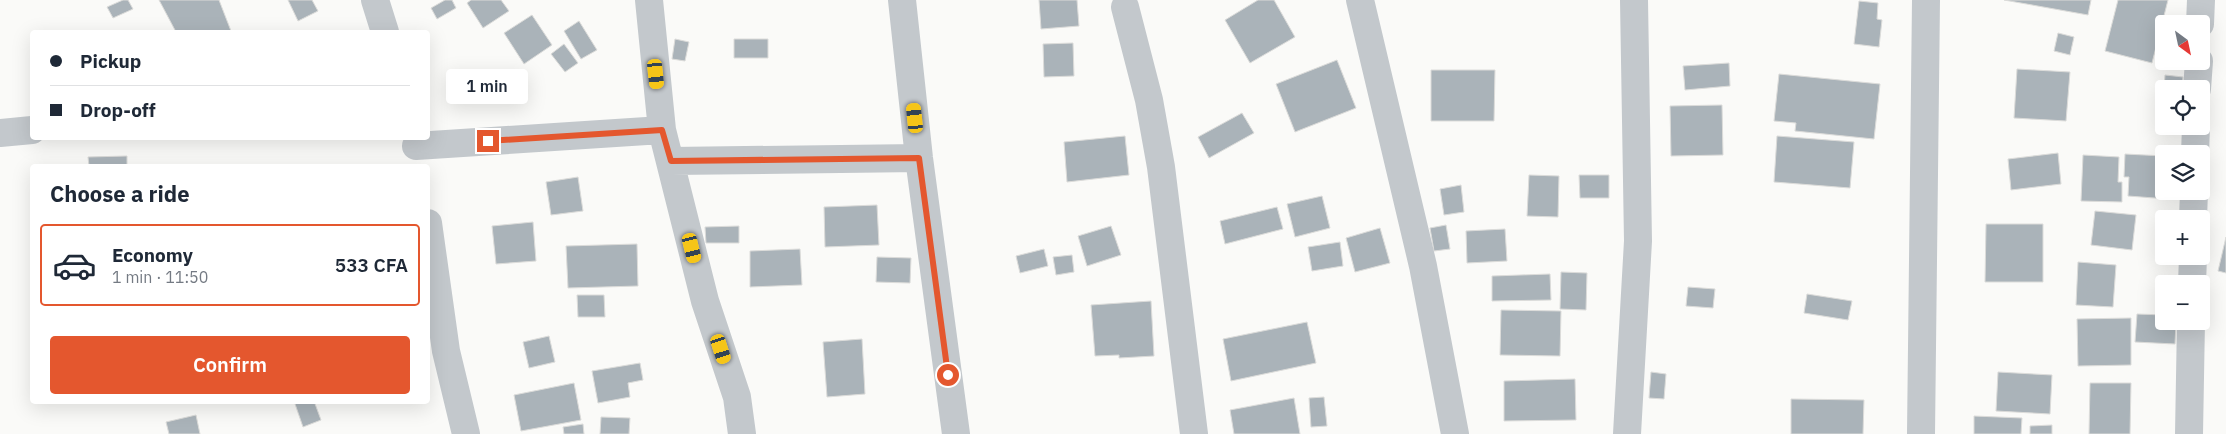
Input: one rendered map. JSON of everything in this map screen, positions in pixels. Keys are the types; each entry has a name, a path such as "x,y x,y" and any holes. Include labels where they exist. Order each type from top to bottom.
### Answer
{"street":[{"path":"375,0 383,30"},
{"path":"649,0 662,130 705,300 737,397 742,434"},
{"path":"902,0 919,158 956,434"},
{"path":"1360,0 1423,266 1455,434"},
{"path":"1627,434 1638,241 1634,0"},
{"path":"1921,434 1926,0"},
{"path":"2200,15 2201,0"},
{"path":"1125,7 1149,100 1161,167 1194,434"},
{"path":"0,133 30,130"},
{"path":"416,150 662,130"},
{"path":"671,161 919,158"},
{"path":"430,237 446,351 466,434"},
{"path":"2189,434 2191,330"}],"building":[{"path":"123,0 128,0 133,9 113,18 107,7"},
{"path":"159,0 219,0 231,30 175,30"},
{"path":"288,0 312,0 318,11 298,21"},
{"path":"445,0 452,0 456,8 437,19 431,8"},
{"path":"471,0 501,0 509,11 483,28 467,3"},
{"path":"1039,0 1077,0 1079,26 1041,29"},
{"path":"1258,0 1274,0 1295,37 1250,63 1225,20"},
{"path":"2004,0 2091,0 2088,15"},
{"path":"2118,0 2168,0 2164,15 2155,15 2155,51 2152,63 2105,51"},
{"path":"1859,1 1878,3 1877,19 1882,20 1879,47 1854,44"},
{"path":"532,15 552,45 524,64 504,33"},
{"path":"579,21 597,50 581,59 564,31"},
{"path":"2058,33 2074,37 2070,55 2054,51"},
{"path":"675,39 689,42 685,61 672,59"},
{"path":"734,39 768,39 768,58 734,58"},
{"path":"1073,43 1074,76 1044,77 1043,44"},
{"path":"564,44 578,63 565,72 551,54"},
{"path":"1337,60 1356,108 1295,132 1276,84"},
{"path":"1729,63 1730,86 1685,90 1683,66"},
{"path":"2017,69 2070,72 2066,121 2014,118"},
{"path":"1431,70 1495,70 1494,121 1431,121"},
{"path":"1779,74 1880,84 1874,139 1795,131 1796,123 1774,121"},
{"path":"2165,75 2183,77 2183,80 2165,80"},
{"path":"1722,105 1723,155 1671,156 1670,106"},
{"path":"1242,113 1254,133 1209,158 1198,137"},
{"path":"1125,136 1129,175 1067,182 1064,142"},
{"path":"1777,136 1854,142 1850,188 1774,182"},
{"path":"2058,153 2061,184 2011,190 2008,159"},
{"path":"2125,154 2155,156 2155,198 2128,196 2129,177 2124,177"},
{"path":"2083,155 2119,157 2118,182 2122,182 2122,202 2081,201"},
{"path":"127,156 127,164 89,164 88,157"},
{"path":"1529,175 1559,176 1558,217 1527,216"},
{"path":"1579,175 1609,175 1609,198 1580,198"},
{"path":"578,177 583,211 551,215 546,182"},
{"path":"1461,185 1464,212 1444,215 1440,189"},
{"path":"1322,196 1330,228 1295,237 1287,204"},
{"path":"877,205 879,245 825,247 824,207"},
{"path":"1277,207 1283,229 1225,244 1220,221"},
{"path":"2095,211 2136,215 2132,250 2091,245"},
{"path":"533,222 536,261 496,264 492,226"},
{"path":"1986,224 2043,224 2043,282 1985,282"},
{"path":"1446,225 1450,249 1434,251 1430,228"},
{"path":"739,226 739,243 706,243 705,227"},
{"path":"1111,226 1121,255 1087,266 1078,236"},
{"path":"1380,228 1390,263 1355,272 1346,238"},
{"path":"1505,229 1507,261 1467,263 1466,231"},
{"path":"2226,237 2226,273 2218,271"},
{"path":"1340,242 1343,266 1312,271 1308,247"},
{"path":"637,244 638,286 568,288 566,246"},
{"path":"800,249 802,285 750,287 750,251"},
{"path":"1044,249 1048,266 1020,273 1016,256"},
{"path":"1072,255 1074,272 1056,275 1053,257"},
{"path":"877,257 911,258 910,283 876,282"},
{"path":"2078,262 2116,265 2113,307 2076,305"},
{"path":"1561,272 1587,273 1586,310 1560,309"},
{"path":"1550,274 1551,300 1492,301 1492,276"},
{"path":"1688,287 1715,289 1713,308 1686,306"},
{"path":"1807,294 1852,301 1848,320 1804,313"},
{"path":"577,295 604,295 605,317 578,317"},
{"path":"1151,301 1154,356 1119,358 1119,355 1095,356 1091,305"},
{"path":"1501,310 1561,311 1560,356 1500,355"},
{"path":"2137,314 2155,315 2155,330 2176,330 2175,344 2135,342"},
{"path":"2131,318 2131,365 2078,366 2077,319"},
{"path":"1307,322 1316,363 1231,381 1223,339"},
{"path":"549,336 555,362 529,368 523,342"},
{"path":"862,339 865,394 827,397 823,342"},
{"path":"640,363 643,380 628,383 630,397 598,403 592,371"},
{"path":"1651,372 1666,374 1664,399 1649,398"},
{"path":"1998,372 2052,375 2050,414 1996,411"},
{"path":"1575,379 1576,420 1504,421 1504,381"},
{"path":"574,383 581,420 521,431 514,395"},
{"path":"2090,383 2131,383 2130,434 2089,434"},
{"path":"1324,397 1327,426 1311,427 1309,398"},
{"path":"1294,398 1300,434 1234,434 1230,410"},
{"path":"1791,399 1864,400 1863,434 1791,434"},
{"path":"295,404 315,404 321,420 303,427"},
{"path":"196,415 200,434 169,434 166,422"},
{"path":"1974,416 2022,418 2021,434 1974,434"},
{"path":"601,417 630,418 629,434 600,434"},
{"path":"583,424 584,434 564,434 563,427"},
{"path":"2052,425 2052,434 2030,434 2030,426"}],"route":[{"path":"488,141 662,130 671,161 919,158 948,375"}]}
